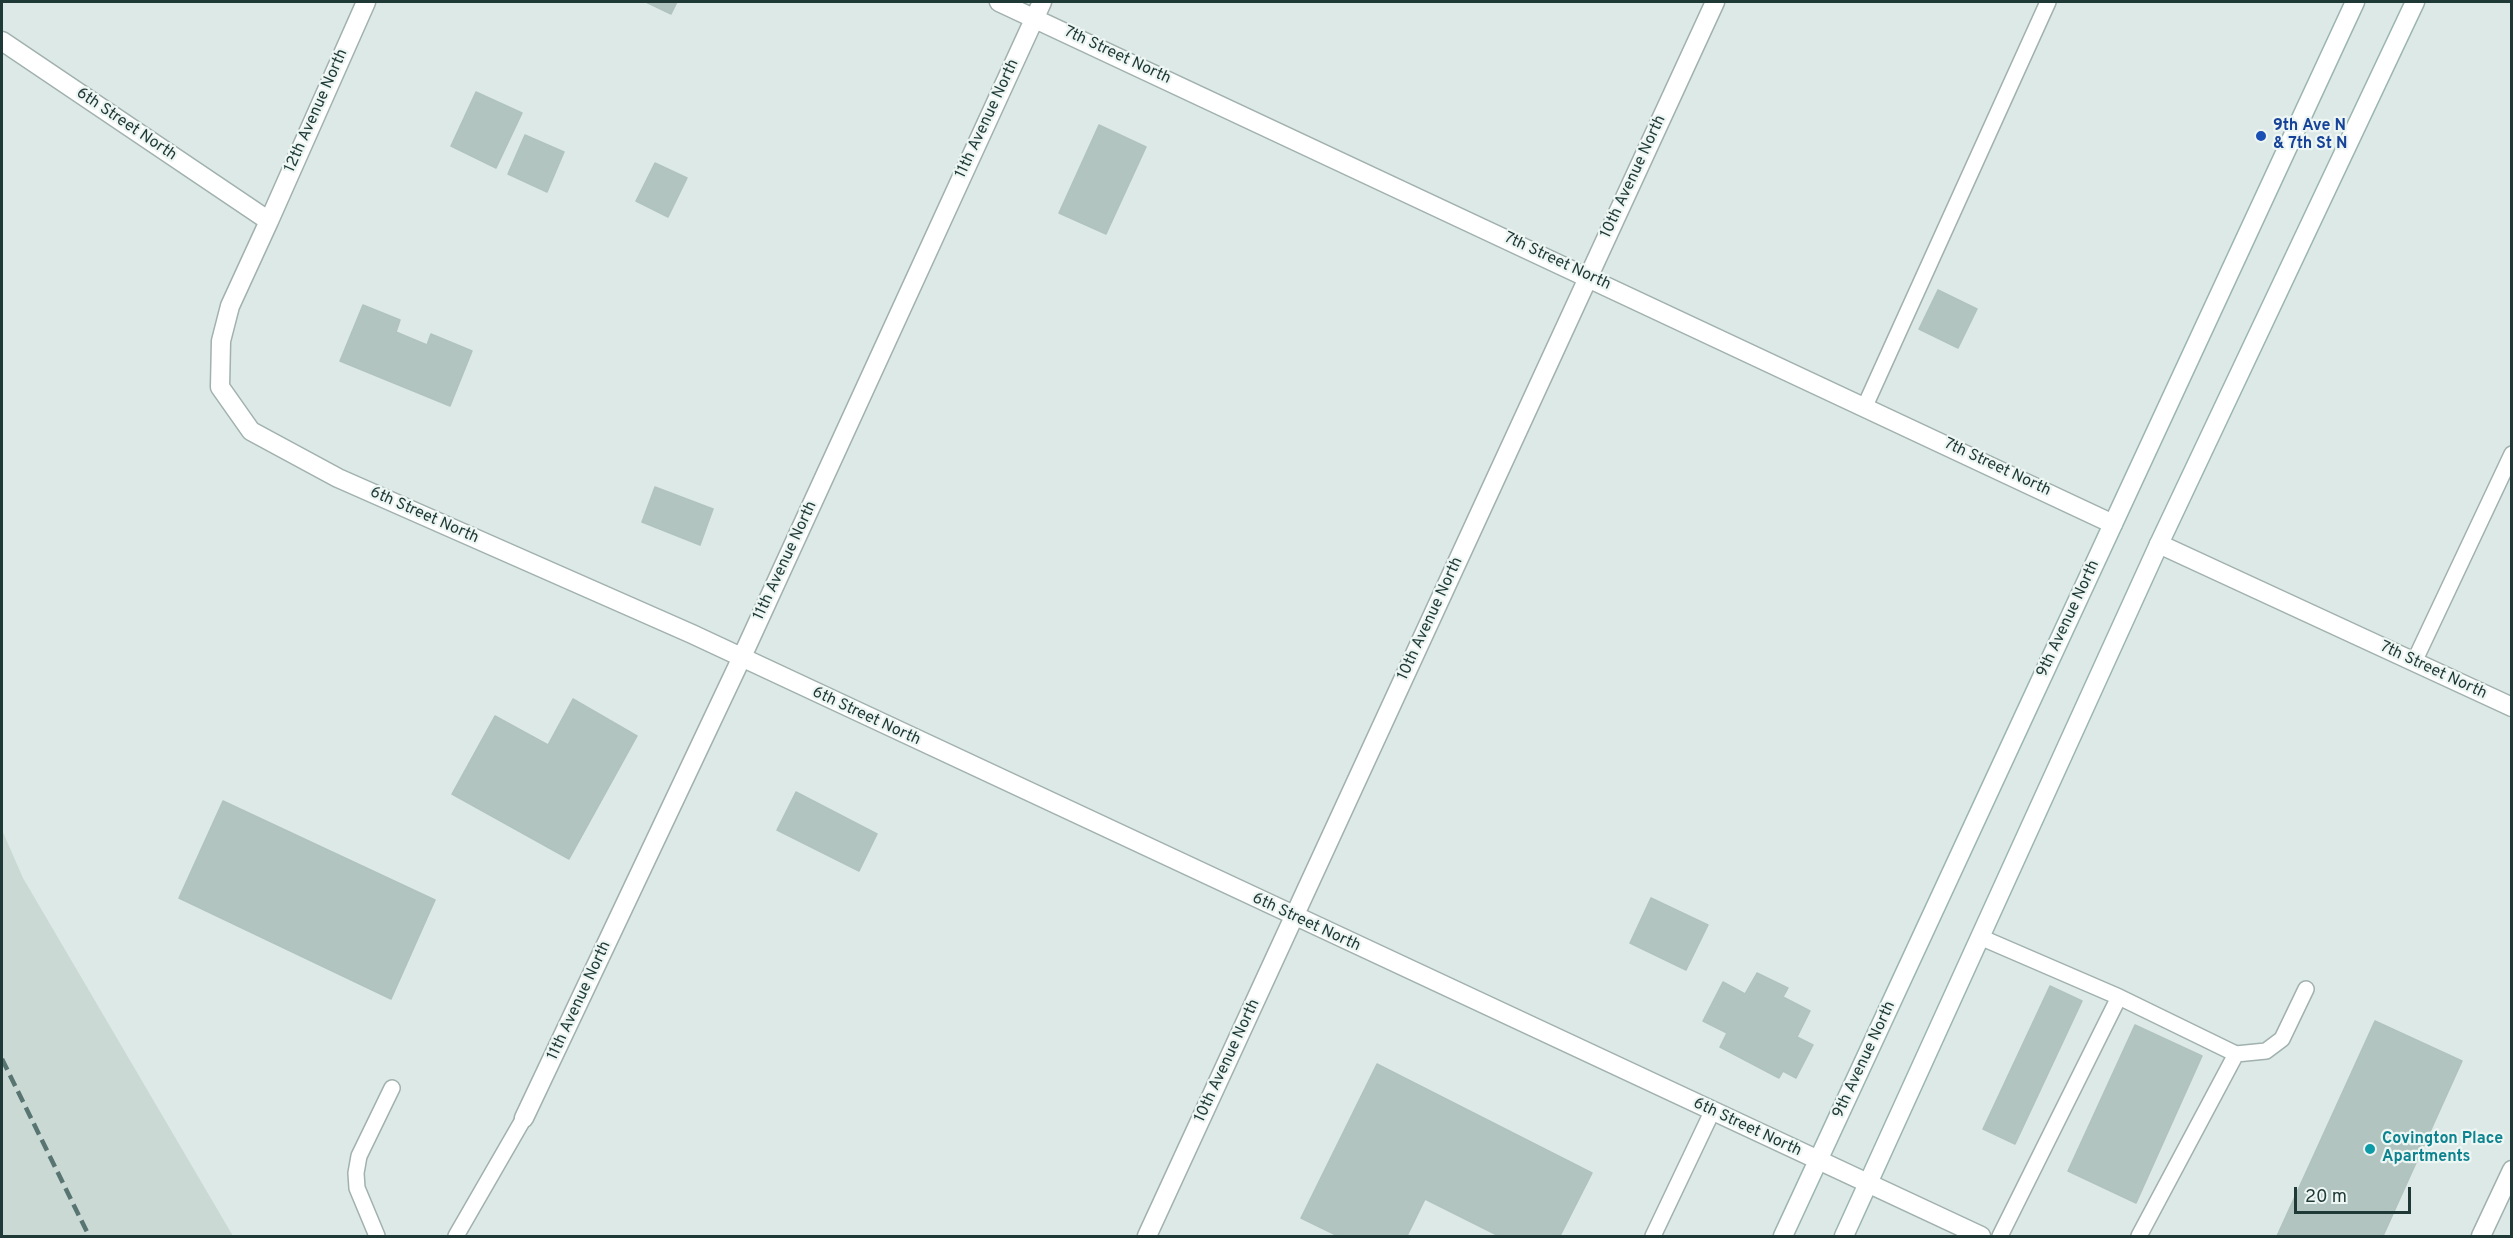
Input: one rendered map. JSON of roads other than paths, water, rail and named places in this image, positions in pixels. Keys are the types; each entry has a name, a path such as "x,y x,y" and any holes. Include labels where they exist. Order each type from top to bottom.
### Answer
{"street":[{"name":"12th Avenue North","path":"269,221 366,2"},
{"name":"7th Street North","path":"999,2 1038,10 1589,276 2114,524"},
{"name":"10th Avenue North","path":"1147,1236 1715,2"},
{"name":"9th Avenue North","path":"1783,1236 2355,2"},
{"path":"1844,1236 2158,544 2415,2"},
{"name":"11th Avenue North","path":"524,1118 741,659 1038,10"},
{"name":"6th Street North","path":"2,41 269,221 230,306 221,341 220,387 251,431 338,478 692,634 741,659 1981,1236"},
{"name":"7th Street North","path":"2158,544 2511,707"},
{"path":"2481,1236 2511,1170"}],"lane":[{"path":"1865,406 2048,2"},
{"path":"2414,662 2511,454"},
{"path":"1980,937 2119,997 2236,1054 2266,1051 2282,1039 2306,989"},
{"path":"2000,1236 2119,997"},
{"path":"2139,1236 2236,1054"},
{"path":"377,1236 357,1188 356,1173 359,1156 392,1088"},
{"path":"1653,1236 1712,1112"},
{"path":"456,1236 524,1118"}],"railway":[{"path":"2,1059 89,1236"}],"place":[{"name":"9th Ave N & 7th St N","path":"2261,136"},
{"name":"Covington Place Apartments","path":"2370,1149"}]}
